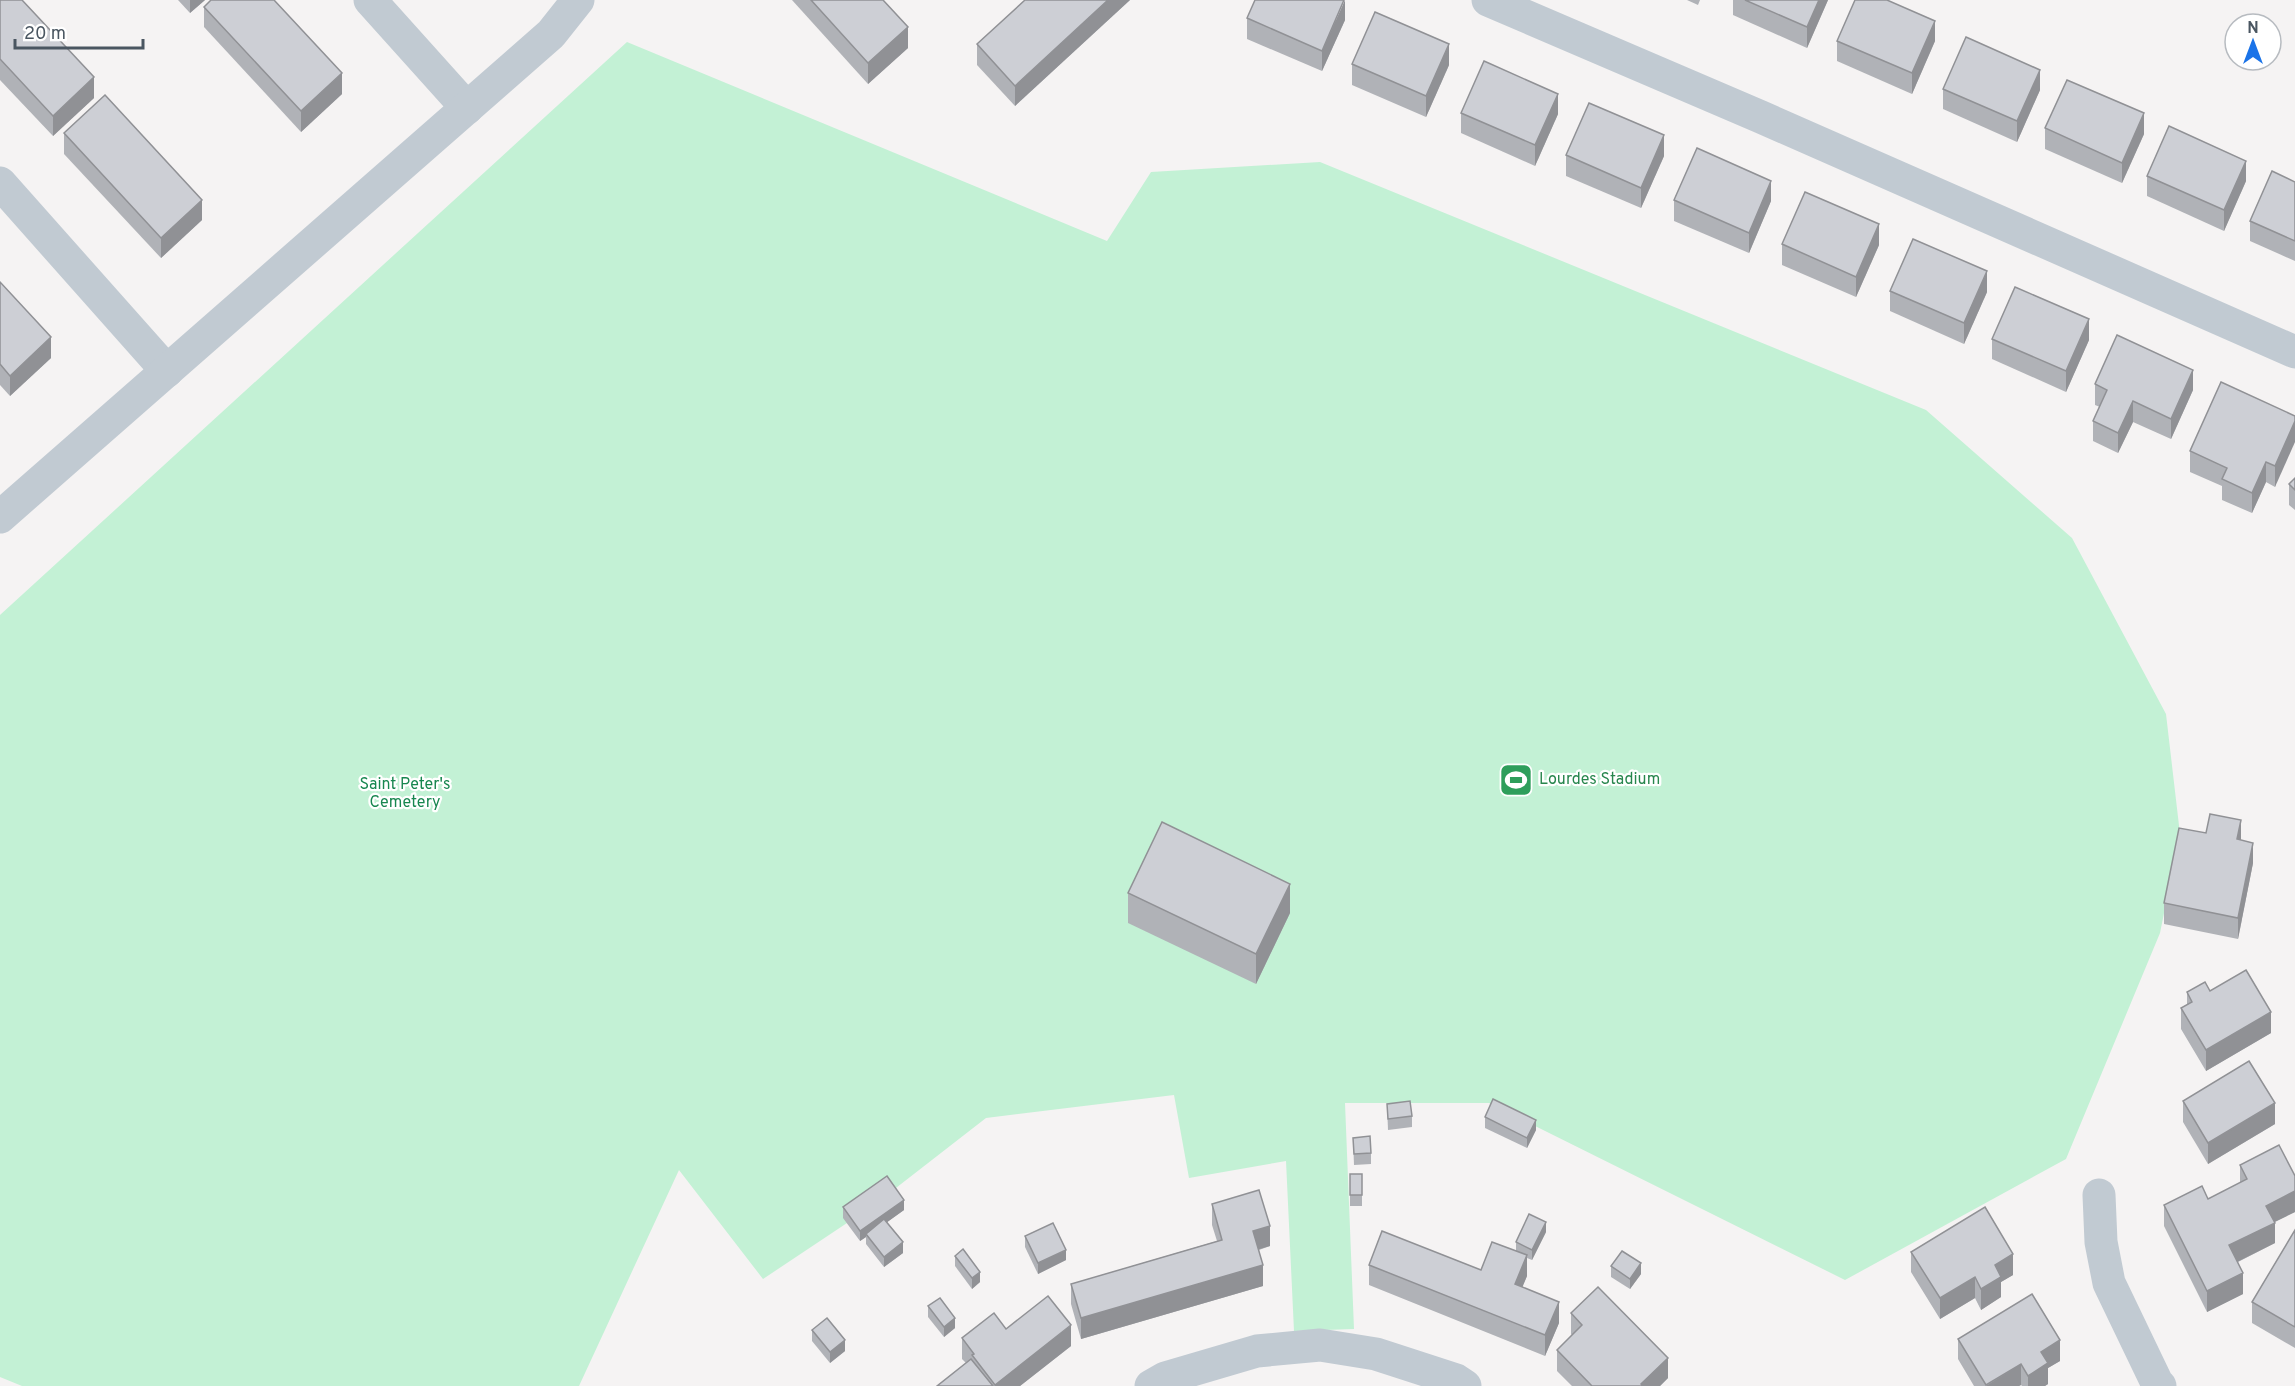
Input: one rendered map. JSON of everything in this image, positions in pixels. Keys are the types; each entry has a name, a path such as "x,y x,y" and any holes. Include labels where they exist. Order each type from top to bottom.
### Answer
{"street":[{"path":"370,0 467,108"},
{"path":"0,517 551,34 578,0"},
{"path":"1497,2 2295,352"},
{"path":"0,183 167,371"},
{"path":"2099,1195 2101,1242 2109,1283 2160,1386"},
{"path":"1151,1386 1165,1378 1257,1351 1320,1345 1376,1354 1456,1380 1466,1386"}],"green space":[{"name":"Saint Peter's Cemetery","path":"627,42 1107,241 1151,172 1320,162 1926,410 2072,538 2166,714 2180,834 2160,933 2066,1159 1845,1280 1489,1103 1345,1103 1354,1329 1294,1331 1286,1161 1189,1178 1174,1095 986,1118 874,1205 763,1279 679,1170 579,1386 22,1386 0,1377 0,615"}],"building":[{"path":"0,0 22,0 94,77 53,116 0,59"},
{"path":"211,0 274,0 342,73 301,111 204,7"},
{"path":"811,0 883,0 908,27 868,63"},
{"path":"1025,0 1108,0 1015,86 977,44"},
{"path":"1255,0 1344,0 1322,51 1247,18"},
{"path":"1745,0 1819,0 1807,27"},
{"path":"1855,0 1887,0 1935,21 1912,73 1837,41"},
{"path":"1375,12 1449,44 1426,96 1352,64"},
{"path":"1966,37 2040,70 2017,121 1943,89"},
{"path":"1484,61 1558,94 1535,145 1461,113"},
{"path":"2067,80 2144,113 2122,163 2045,128"},
{"path":"105,95 202,200 161,238 64,133"},
{"path":"1589,103 1664,135 1641,188 1566,155"},
{"path":"2169,126 2246,161 2224,210 2147,176"},
{"path":"1697,148 1771,181 1749,233 1674,200"},
{"path":"2272,171 2295,182 2295,241 2250,221"},
{"path":"1805,192 1879,224 1856,277 1782,244"},
{"path":"1913,239 1987,271 1964,323 1890,291"},
{"path":"0,282 51,337 10,376 0,364"},
{"path":"2015,287 2089,319 2066,371 1992,339"},
{"path":"2117,335 2193,370 2171,419 2133,401 2118,433 2093,421 2107,390 2095,384"},
{"path":"2221,382 2295,416 2295,421 2275,466 2266,462 2252,493 2222,479 2227,468 2190,451"},
{"path":"2295,478 2295,490 2289,484"},
{"path":"2210,814 2241,820 2237,839 2253,843 2238,918 2164,903 2179,828 2206,833"},
{"path":"1162,822 1290,884 1256,954 1128,893"},
{"path":"2246,970 2271,1012 2206,1050 2181,1008 2192,1002 2187,992 2205,982 2210,991"},
{"path":"2249,1061 2275,1103 2208,1143 2183,1101"},
{"path":"1493,1099 1536,1120 1527,1138 1485,1117"},
{"path":"1410,1101 1412,1116 1388,1119 1387,1104"},
{"path":"1370,1136 1371,1153 1354,1154 1353,1138"},
{"path":"2279,1145 2295,1176 2295,1191 2266,1206 2275,1223 2229,1245 2243,1273 2207,1291 2164,1205 2202,1186 2208,1199 2247,1179 2240,1165"},
{"path":"1350,1174 1362,1174 1362,1195 1350,1195"},
{"path":"887,1176 904,1200 860,1231 843,1207"},
{"path":"1259,1190 1270,1226 1253,1231 1263,1265 1081,1318 1071,1284 1222,1240 1212,1204"},
{"path":"1985,1207 2013,1254 1995,1265 2001,1277 1981,1289 1975,1277 1940,1298 1911,1252"},
{"path":"1529,1214 1546,1222 1532,1250 1516,1242"},
{"path":"884,1219 903,1242 884,1257 866,1234"},
{"path":"1053,1223 1066,1250 1038,1263 1025,1236"},
{"path":"2295,1230 2295,1327 2252,1302"},
{"path":"1382,1231 1481,1270 1492,1242 1527,1255 1515,1284 1559,1302 1545,1335 1369,1265"},
{"path":"963,1249 980,1272 972,1278 955,1256"},
{"path":"1622,1251 1641,1263 1630,1279 1611,1266"},
{"path":"1598,1287 1668,1358 1641,1384 1643,1386 1592,1386 1557,1350 1582,1325 1571,1313"},
{"path":"2032,1294 2060,1340 2041,1352 2048,1363 2028,1376 2021,1364 1986,1385 1958,1339"},
{"path":"1048,1296 1071,1325 995,1385 962,1338 994,1313 1006,1329"},
{"path":"940,1298 955,1318 944,1327 928,1306"},
{"path":"827,1318 845,1340 830,1352 812,1330"},
{"path":"971,1359 993,1386 937,1386"}],"place":[{"name":"Lourdes Stadium","path":"1516,780"}]}
